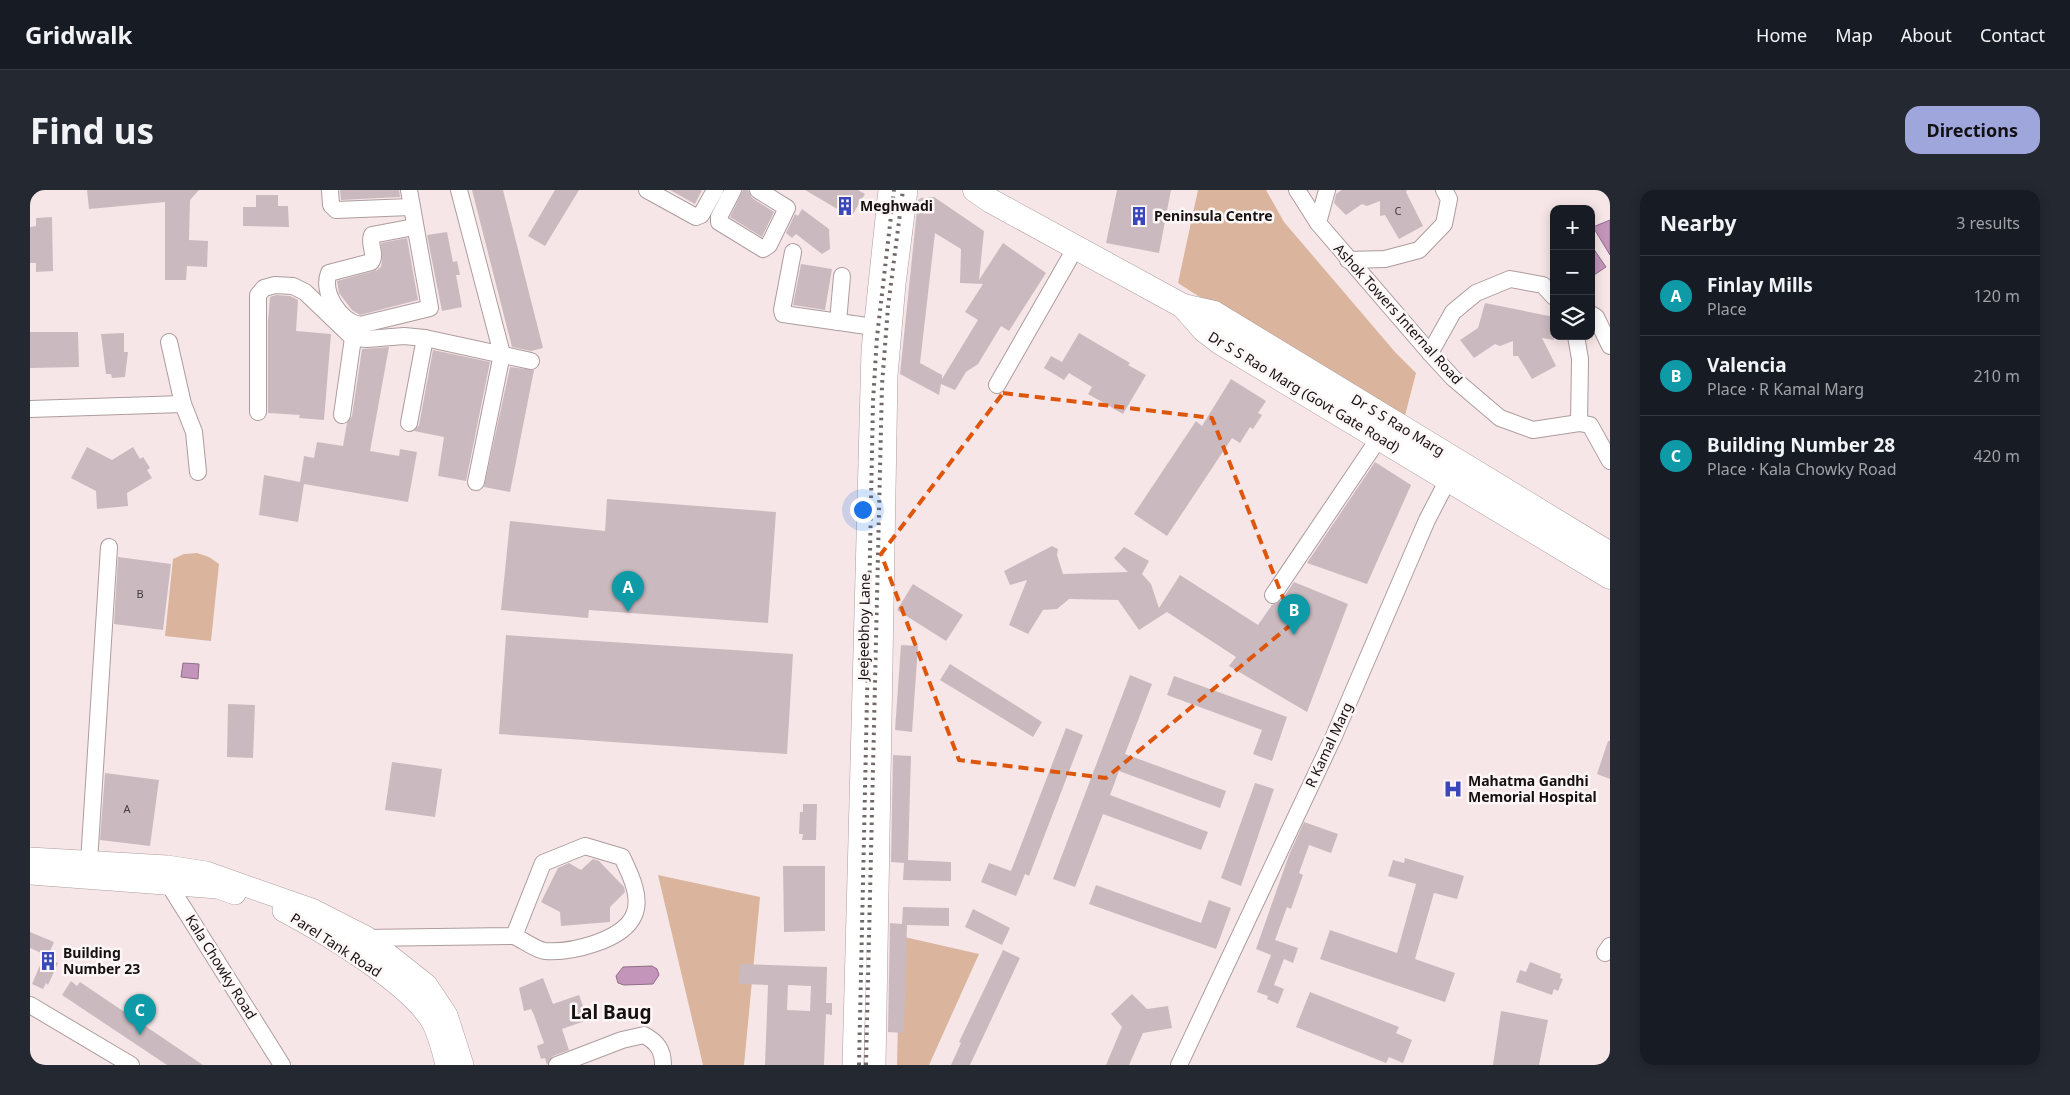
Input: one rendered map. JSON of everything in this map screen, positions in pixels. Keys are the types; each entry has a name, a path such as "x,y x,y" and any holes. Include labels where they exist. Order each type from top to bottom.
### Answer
{"main road":[{"name":"Dr S S Rao Marg (Govt Gate Road)","path":"975,190 991,201 1183,306 1204,330 1221,343 1379,438 1453,470 1610,577"},
{"name":"Dr S S Rao Marg","path":"1183,306 1214,313 1453,470 1610,554"}],"street":[{"path":"330,190 331,205 336,210 410,208"},
{"path":"409,190 410,208 431,304 430,308 360,326 353,324 332,306 328,280 329,273 371,262 374,256 370,239 372,235 414,227"},
{"path":"459,190 502,354 476,482"},
{"path":"647,190 696,217 701,215 716,190"},
{"path":"734,190 719,218 719,222 763,249 769,245 787,208 758,190"},
{"name":"Jeejeebhoy Lane","path":"853,1056 872,680 874,327 886,300 889,190"},
{"path":"853,1056 875,1057 872,680 888,375 886,300 908,190"},
{"name":"Ashok Towers Internal Road","path":"1297,190 1318,223 1348,260 1453,378 1500,418 1533,430 1579,423"},
{"path":"1318,223 1327,190"},
{"path":"1348,260 1385,258 1419,250 1444,224 1448,199 1444,190"},
{"path":"997,386 1076,247"},
{"path":"793,252 782,310 783,314 874,327"},
{"path":"838,322 842,276"},
{"path":"1430,352 1453,312 1476,292 1510,279 1543,285 1550,292"},
{"path":"258,412 258,295 264,288 293,286 305,292 353,338 404,336 425,338 531,361"},
{"path":"1595,316 1610,346"},
{"path":"342,415 353,338"},
{"path":"409,423 425,338"},
{"path":"1577,340 1580,359 1579,423 1590,425 1610,461"},
{"path":"169,342 182,404 194,432 198,472"},
{"path":"30,409 182,404"},
{"path":"1273,595 1379,438"},
{"name":"R Kamal Marg","path":"1179,1065 1334,736 1427,520 1453,470"},
{"path":"89,862 109,547"},
{"path":"357,943 514,936 544,951 588,946 618,934 634,915 636,888 622,857 585,846 543,863 514,936"},
{"path":"30,858 89,862 168,875"},
{"name":"Parel Tank Road","path":"30,874 168,875 218,888 310,917 357,943 433,1024 446,1065"},
{"name":"Kala Chowky Road","path":"168,875 282,1065"},
{"path":"357,943 427,985 448,1015 463,1065"},
{"path":"30,1004 131,1065"},
{"path":"558,1065 622,1040 644,1035 656,1041 663,1057 663,1065"}],"highlighted area":[{"path":"1003,393 1212,418 1293,623 1106,778 959,760 881,554"}],"shaded area":[{"path":"1198,190 1266,190 1284,222 1395,352 1416,373 1402,427 1178,283"},
{"path":"1610,220 1610,255 1595,230 1595,226"},
{"path":"1595,251 1606,267 1595,274"},
{"path":"197,553 209,557 219,564 211,641 165,636 173,559 184,554"},
{"path":"183,663 199,664 198,679 181,677"},
{"path":"658,875 760,897 744,1065 703,1065"},
{"path":"900,936 979,954 929,1065 897,1065"},
{"path":"652,966 657,969 659,975 653,984 624,985 618,983 616,976 623,967"}],"building":[{"path":"87,190 199,190 190,200 189,240 208,241 207,267 187,266 186,280 165,280 165,202 89,209"},
{"path":"340,190 399,190 400,197 341,200"},
{"path":"472,190 503,190 543,348 531,351 512,347"},
{"path":"555,190 579,190 545,246 528,236"},
{"path":"670,190 702,190 695,204"},
{"path":"743,190 748,190 752,198 774,212 762,237 730,217"},
{"name":"Meghwadi","path":"805,190 858,190 865,194 851,217"},
{"name":"Peninsula Centre","path":"1117,190 1171,190 1159,253 1106,243"},
{"path":"1342,190 1407,190 1406,192 1423,226 1399,239 1385,215 1380,216 1380,201 1367,206 1362,204 1346,215 1334,203 1336,194"},
{"path":"256,195 278,195 278,206 288,206 289,227 243,226 243,207 256,207"},
{"path":"934,197 984,231 979,280 1003,243 1046,273 1009,331 1001,326 978,364 966,372 955,390 941,384 939,395 900,374 918,200","holes":["935,233 961,249 960,283 983,284 965,312 978,320 942,379 942,375 920,363"]},
{"path":"802,209 829,229 830,249 822,254 796,234 792,238 786,233 795,214 798,216"},
{"path":"52,217 53,271 36,272 36,263 30,263 30,227 36,226 36,218"},
{"path":"447,232 453,262 457,261 460,275 456,275 462,307 442,311 427,235"},
{"path":"407,238 418,300 360,315 352,310 339,293 337,281 377,270 381,267 382,261 381,243"},
{"path":"801,264 832,269 825,310 793,305"},
{"path":"276,295 290,296 298,300 296,331 331,334 324,420 299,418 300,415 268,413 268,321 270,297"},
{"path":"1485,303 1550,316 1550,339 1542,338 1556,366 1532,379 1518,356 1513,356 1513,341 1500,346 1495,344 1474,358 1460,340 1478,328"},
{"path":"30,332 78,332 79,367 30,368"},
{"path":"124,333 124,352 128,352 125,377 112,378 111,374 106,374 101,334"},
{"path":"1079,333 1130,363 1128,365 1146,375 1123,414 1088,394 1092,387 1069,373 1064,380 1044,368 1051,356 1062,362"},
{"path":"389,347 370,451 399,456 400,449 417,452 408,502 304,484 298,522 259,515 264,475 300,482 304,456 314,458 317,442 343,446 347,423 352,416 362,349"},
{"path":"433,350 490,362 466,481 438,476 444,437 414,431 419,425"},
{"path":"510,367 534,370 510,492 484,487"},
{"path":"1231,379 1266,401 1258,413 1262,415 1253,429 1250,427 1240,443 1232,438 1167,536 1134,514 1196,421 1202,426"},
{"path":"87,447 112,460 133,447 140,459 143,457 150,468 147,470 152,478 127,493 128,506 97,509 96,491 71,478"},
{"path":"1375,462 1411,485 1367,584 1307,563"},
{"path":"607,499 776,512 768,623 589,610 588,618 501,610 510,521 605,531"},
{"path":"1052,546 1058,549 1057,555 1063,574 1128,572 1114,558 1124,547 1149,561 1142,574 1151,584 1159,608 1180,575 1258,625 1272,605 1281,601 1294,582 1348,604 1307,712 1229,666 1236,657 1167,612 1139,630 1118,600 1069,599 1057,609 1043,610 1028,634 1009,625 1027,580 1010,585 1004,571"},
{"path":"118,557 171,564 163,630 114,624"},
{"path":"913,584 963,615 946,641 897,610"},
{"path":"506,635 793,654 787,754 499,734"},
{"path":"901,645 918,646 912,732 895,730"},
{"path":"950,664 1042,722 1033,737 940,680"},
{"path":"1130,675 1152,684 1125,754 1226,791 1220,808 1119,771 1110,795 1208,832 1201,850 1103,814 1075,887 1053,879"},
{"path":"1174,676 1287,717 1272,761 1253,754 1262,730 1167,695"},
{"path":"228,704 255,705 253,758 227,757"},
{"path":"1066,728 1083,735 1029,876 1025,874 1016,896 981,882 989,863 1011,871"},
{"path":"1608,741 1610,741 1610,779 1597,774"},
{"path":"893,755 911,756 908,860 951,862 951,881 903,880 904,863 891,862"},
{"path":"392,762 442,769 435,817 385,810"},
{"path":"105,773 159,780 150,846 100,840"},
{"path":"1255,783 1274,789 1241,886 1221,878"},
{"path":"803,804 817,804 816,840 802,840 803,834 799,834 800,812 803,812"},
{"path":"1304,822 1338,834 1331,853 1309,845 1299,873 1303,875 1291,909 1287,907 1275,940 1298,948 1293,963 1284,959 1274,985 1284,989 1278,1004 1267,999 1268,996 1257,992 1271,955 1256,949 1289,855"},
{"path":"1405,858 1464,876 1457,899 1434,893 1415,959 1455,973 1445,1002 1320,959 1330,930 1397,953 1416,884 1388,876 1393,860 1404,863"},
{"path":"593,859 599,861 624,887 625,892 610,907 610,922 561,926 560,912 541,902 558,868 569,863 581,870"},
{"path":"783,866 825,866 825,931 784,932"},
{"path":"1096,885 1201,923 1209,900 1231,908 1216,949 1089,904"},
{"path":"903,907 949,908 949,926 907,925 904,1033 888,1032 890,923 902,924"},
{"path":"973,909 1010,928 1002,945 965,927"},
{"path":"30,932 54,942 48,956 30,948"},
{"path":"1003,950 1020,958 970,1065 951,1065 961,1043 959,1042"},
{"path":"44,956 58,963 48,985 46,983 43,989 32,984"},
{"path":"1530,962 1561,974 1560,978 1563,979 1558,991 1554,989 1552,995 1516,982 1520,970 1526,972"},
{"path":"740,964 827,967 826,1003 832,1003 832,1015 826,1014 824,1065 765,1065 768,985 739,984","holes":["788,985 811,986 810,1011 787,1010"]},
{"path":"543,978 553,1004 579,995 588,1020 562,1029 569,1050 553,1056 547,1065 545,1058 541,1059 537,1046 544,1043 534,1015 531,1009 524,1011 519,988"},
{"path":"71,981 77,986 80,982 203,1065 167,1065 62,995"},
{"path":"1310,992 1399,1027 1396,1033 1412,1040 1403,1063 1389,1057 1386,1063 1296,1027"},
{"path":"1132,994 1147,1009 1168,1006 1172,1028 1143,1033 1129,1065 1106,1065 1122,1027 1111,1014"},
{"path":"1501,1011 1548,1020 1539,1065 1493,1065"}],"railway":[{"path":"869,603 873,401 877,337 894,190"},
{"path":"866,1065 882,385 888,307 903,190"},
{"path":"859,1065 868,653"}],"place":[{"name":"Meghwadi","path":"845,206"},
{"name":"Peninsula Centre","path":"1139,216"},
{"name":"Finlay Mills","path":"628,612"},
{"name":"Valencia","path":"1294,635"},
{"name":"Mahatma Gandhi Memorial Hospital","path":"1453,789"},
{"name":"Building Number 23","path":"48,961"},
{"name":"Building Number 28","path":"140,1035"}],"district":[{"name":"Lal Baug","path":"611,1012"}]}
